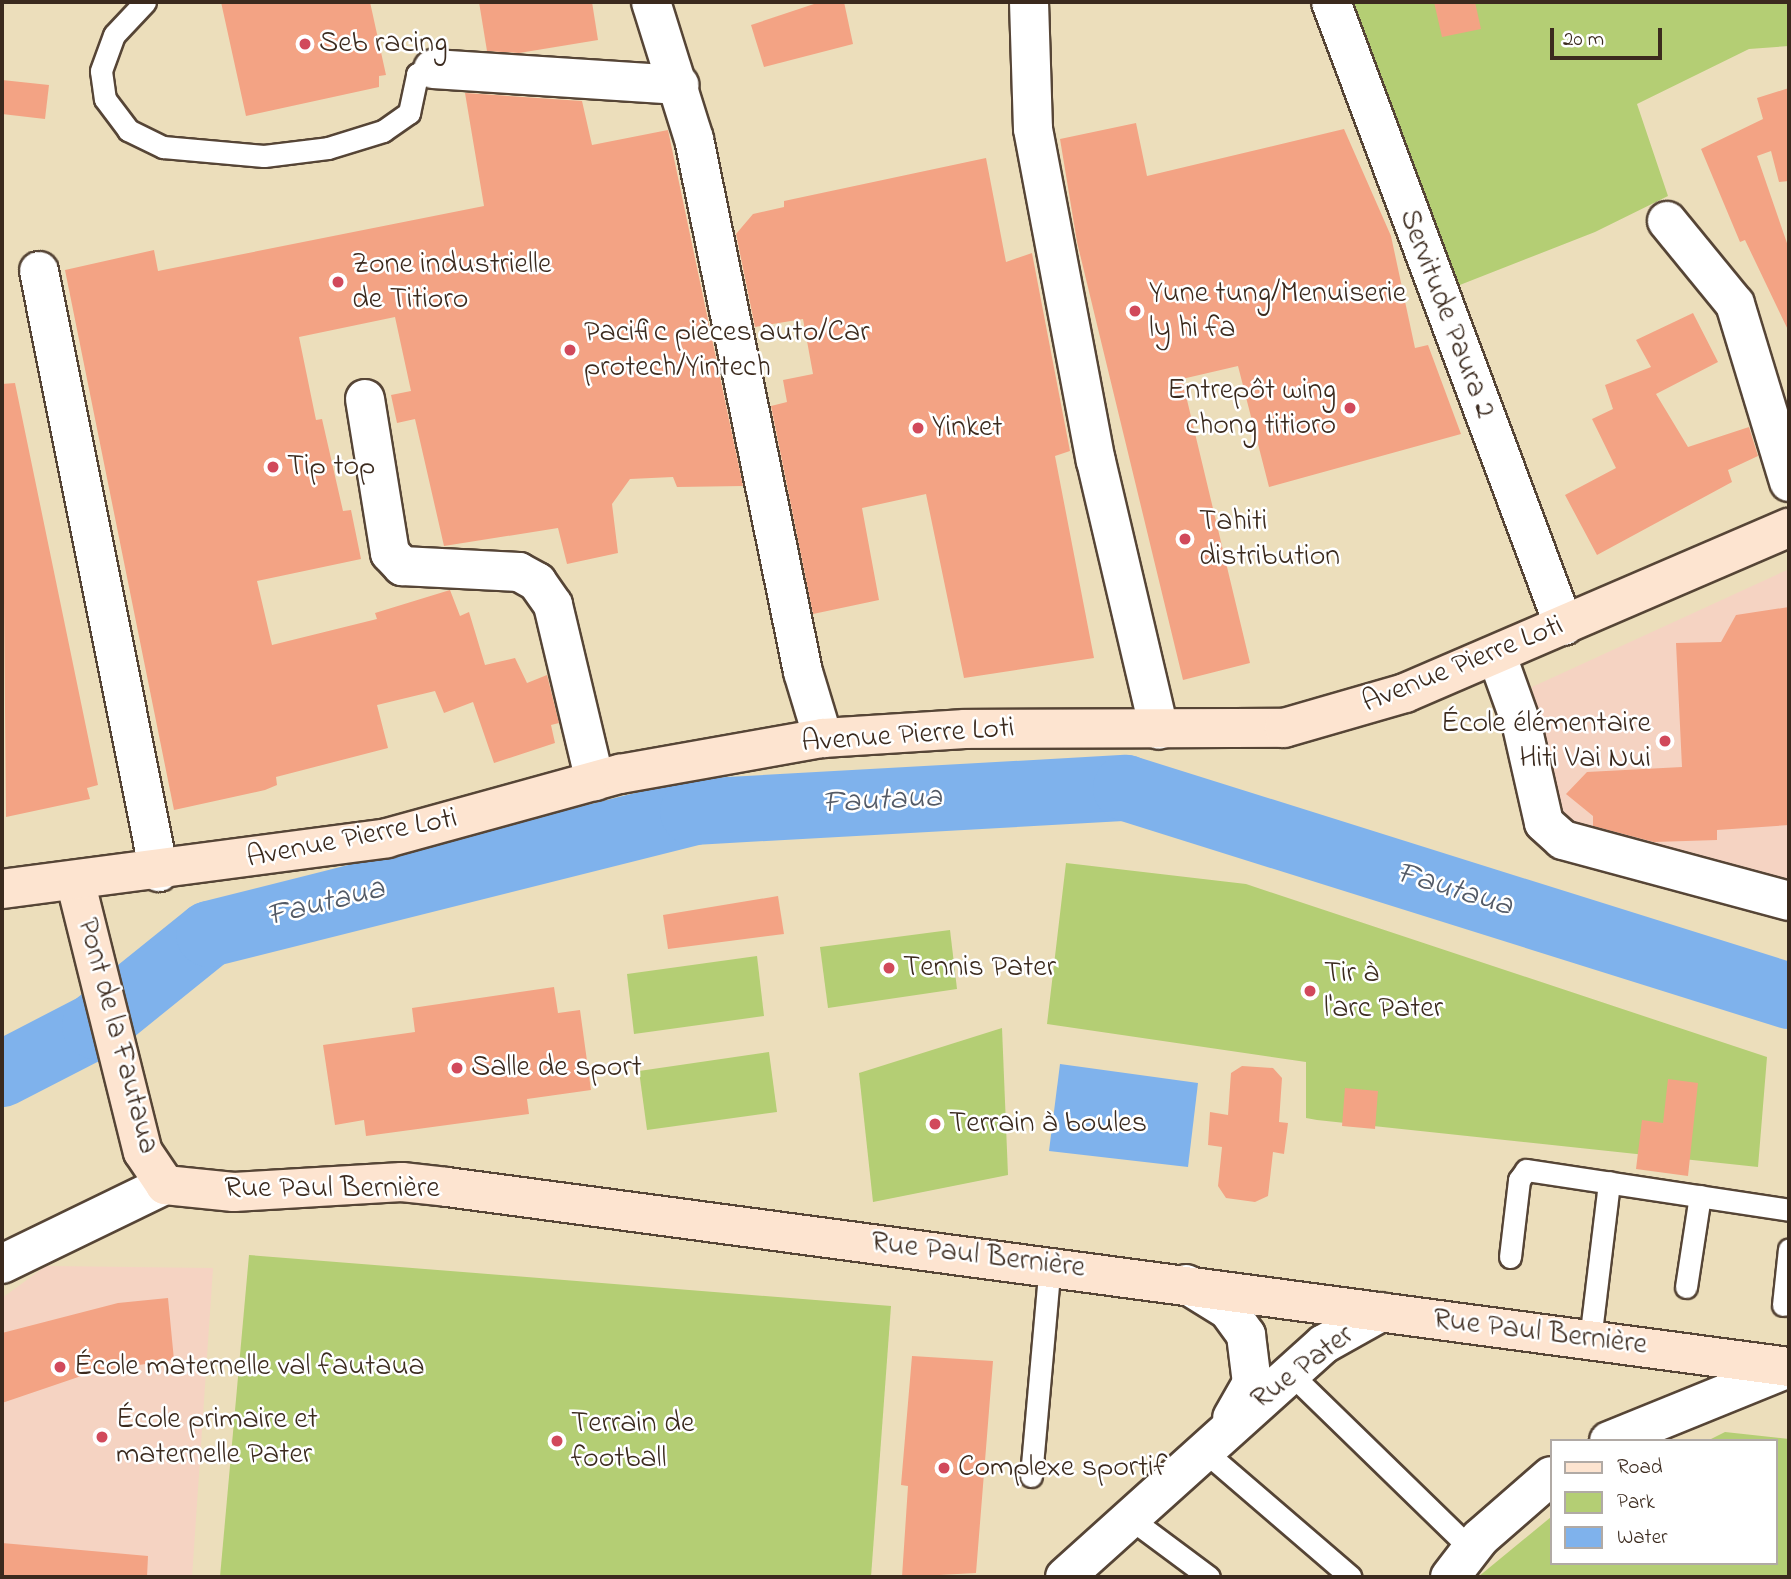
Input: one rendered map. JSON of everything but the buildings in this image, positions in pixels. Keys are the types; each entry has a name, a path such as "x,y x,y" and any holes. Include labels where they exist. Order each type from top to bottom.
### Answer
{"main road":[{"name":"Avenue Pierre Loti","path":"2,889 76,884 387,838 595,780 823,738 1007,728 1284,728 1405,692 1497,656 1789,528"},
{"name":"Pont de la Fautaua","path":"76,884 143,1152 164,1185"},
{"name":"Rue Paul Bernière","path":"164,1185 234,1192 402,1182 1050,1263 1789,1368"}],"street":[{"path":"651,2 678,85 803,672 823,738"},
{"path":"1029,2 1032,129 1096,461 1159,730"},
{"name":"Servitude Paura 2","path":"1331,2 1564,626"},
{"path":"433,69 678,85"},
{"path":"1667,221 1735,304 1789,482"},
{"path":"39,271 159,872"},
{"path":"365,399 390,553 402,566 519,572 537,582 553,605 595,780"},
{"path":"1497,656 1522,726 1544,823 1563,840 1789,901"},
{"path":"2,1264 164,1185"},
{"name":"Rue Pater","path":"1186,1284 1228,1310 1254,1360 1252,1384 1214,1438"},
{"name":"Rue Pater","path":"1065,1577 1214,1438 1324,1344 1381,1312"},
{"path":"1614,1439 1789,1368"},
{"path":"1460,1563 1550,1477"}],"lane":[{"path":"145,2 114,35 101,71 105,99 128,130 163,148 264,156 328,148 383,131 408,113 417,74 433,69"},
{"path":"1510,1257 1519,1180 1526,1170 1789,1210"},
{"path":"1590,1340 1609,1182"},
{"path":"1686,1287 1700,1196"},
{"path":"1783,1305 1789,1249"},
{"path":"1031,1476 1050,1263"},
{"path":"1291,1374 1460,1563"},
{"path":"1214,1438 1351,1577"},
{"path":"1128,1516 1209,1577"}],"shaded area":[{"name":"École élémentaire Hiti Vai Nui","path":"1789,569 1789,891 1563,822 1548,795 1532,687"},
{"name":"École primaire et maternelle Pater","path":"46,1266 213,1268 192,1577 2,1577 2,1298"}],"green space":[{"path":"1341,2 1789,2 1789,46 1749,49 1637,104 1668,196 1595,232 1447,290"},
{"name":"Tir à l'arc Pater","path":"1066,863 1246,884 1767,1057 1758,1167 1306,1118 1306,1062 1047,1024"},
{"name":"Tennis Pater","path":"950,930 957,989 828,1008 820,947"},
{"path":"757,956 764,1016 634,1034 627,974"},
{"name":"Terrain à boules","path":"1002,1028 1008,1175 873,1202 859,1073"},
{"path":"769,1052 777,1112 647,1130 639,1071"},
{"name":"Terrain de football","path":"249,1255 891,1306 871,1577 220,1577"},
{"path":"1725,1432 1789,1439 1789,1577 1478,1577 1550,1518 1550,1565 1777,1565 1777,1439 1711,1439"}],"water":[{"path":"1060,1064 1198,1083 1188,1167 1049,1151"}],"waterway":[{"name":"Fautaua","path":"2,1074 95,1026 209,934 693,812 1126,788 1789,996"}],"place":[{"name":"Seb racing","path":"305,44"},
{"name":"Zone industrielle de Titioro","path":"338,282"},
{"name":"Yune tung/Menuiserie ly hi fa","path":"1135,311"},
{"name":"Pacific pièces auto/Car protech/Yintech","path":"570,350"},
{"name":"Entrepôt wing chong titioro","path":"1350,408"},
{"name":"Yinket","path":"918,428"},
{"name":"Tip top","path":"273,467"},
{"name":"Tahiti distribution","path":"1185,539"},
{"name":"École élémentaire Hiti Vai Nui","path":"1665,741"},
{"name":"Tennis Pater","path":"889,968"},
{"name":"Tir à l'arc Pater","path":"1310,991"},
{"name":"Salle de sport","path":"457,1068"},
{"name":"Terrain à boules","path":"935,1124"},
{"name":"École maternelle val fautaua","path":"60,1367"},
{"name":"École primaire et maternelle Pater","path":"102,1437"},
{"name":"Terrain de football","path":"557,1441"},
{"name":"Complexe sportif","path":"944,1468"}]}
